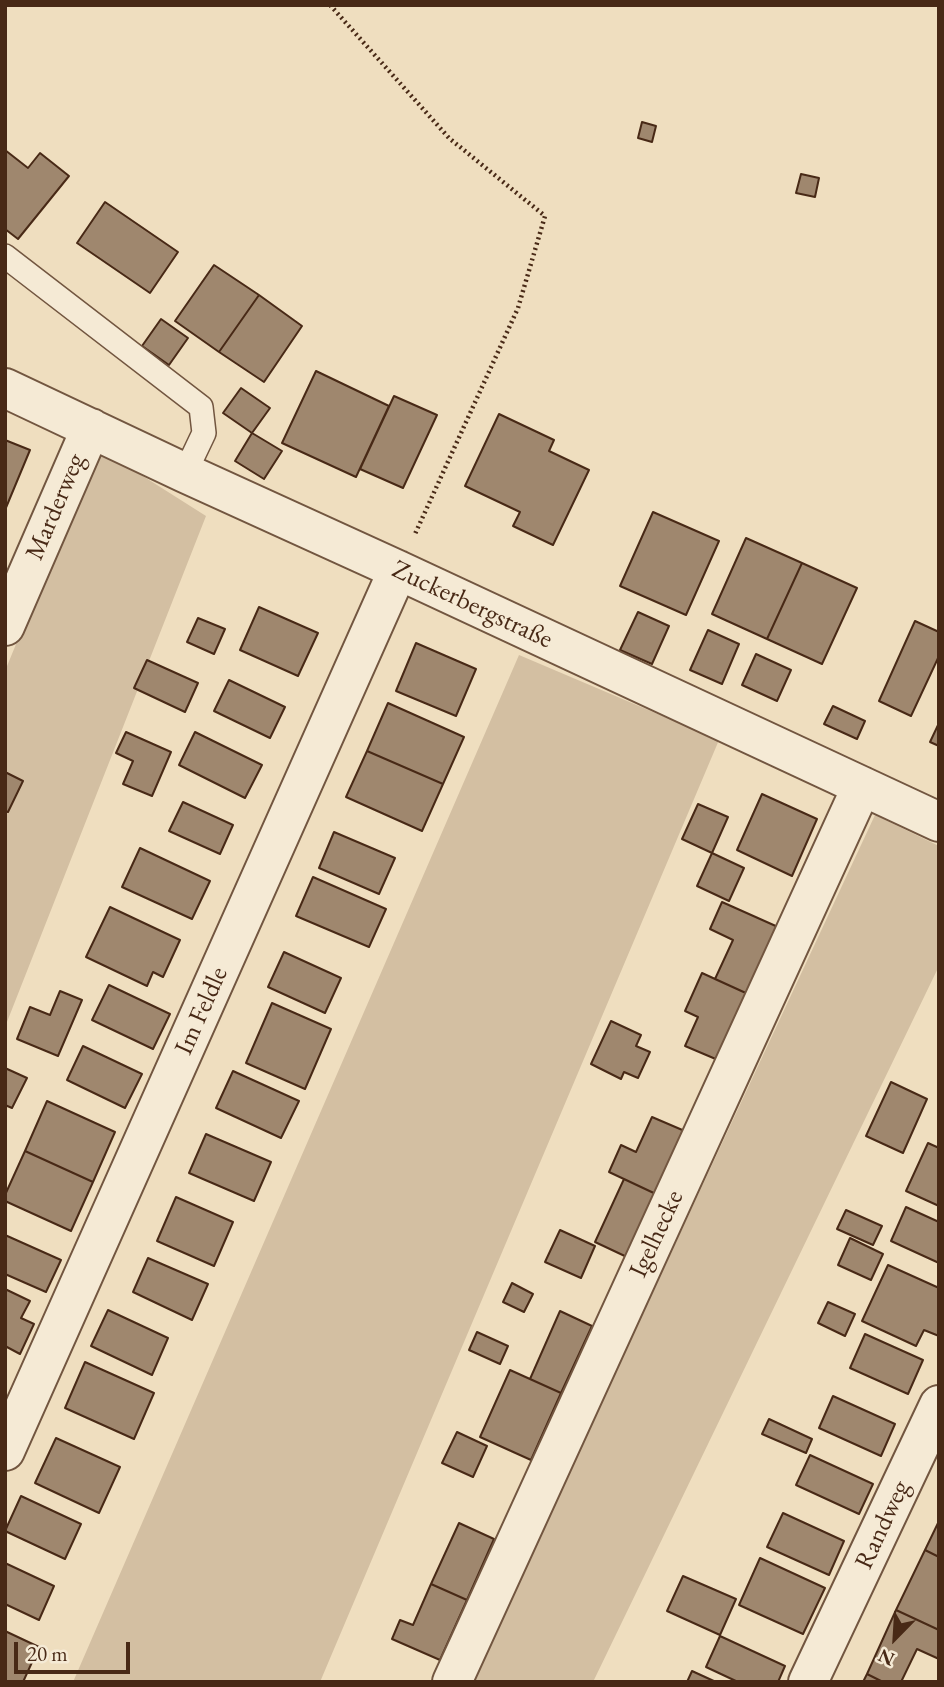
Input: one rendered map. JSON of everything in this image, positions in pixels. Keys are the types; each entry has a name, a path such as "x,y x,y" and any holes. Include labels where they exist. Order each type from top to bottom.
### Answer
{"street":[{"name":"Zuckerbergstraße","path":"5,387 939,822"},
{"name":"Marderweg","path":"5,626 91,428"},
{"name":"Im Feldle","path":"5,1451 398,570"},
{"name":"Igelhecke","path":"452,1682 862,786"},
{"name":"Randweg","path":"808,1682 939,1405"}],"lane":[{"path":"5,256 201,407 204,433 185,473"}],"path":[{"path":"330,5 449,138 545,216 518,308 398,570"}],"shaded area":[{"path":"97,447 206,516 5,1027 5,671"},
{"path":"519,655 719,740 320,1682 73,1682"},
{"path":"875,815 939,846 939,966 593,1682 471,1682"}],"building":[{"path":"642,122 656,126 652,142 638,138"},
{"path":"5,150 28,168 40,153 69,176 18,239 5,229"},
{"path":"801,174 819,178 815,197 796,193"},
{"path":"105,202 178,252 150,293 77,243"},
{"path":"214,265 259,295 219,352 175,321"},
{"path":"259,295 302,326 264,382 219,352"},
{"path":"161,319 188,338 169,365 142,346"},
{"path":"316,371 389,406 356,477 282,443"},
{"path":"241,388 270,408 252,433 223,413"},
{"path":"394,396 437,415 403,488 360,469"},
{"path":"499,414 554,440 549,451 589,470 553,545 513,526 520,512 465,486"},
{"path":"252,433 282,451 264,479 235,461"},
{"path":"5,440 30,450 5,510"},
{"path":"653,512 719,541 686,615 620,586"},
{"path":"746,538 802,563 767,639 712,614"},
{"path":"802,563 857,588 822,664 767,639"},
{"path":"259,607 318,633 298,676 240,650"},
{"path":"638,612 669,626 652,664 620,650"},
{"path":"198,618 225,629 214,654 187,642"},
{"path":"915,621 939,632 939,656 911,716 879,701"},
{"path":"708,630 739,644 722,684 690,670"},
{"path":"416,643 476,669 456,716 396,691"},
{"path":"756,654 791,670 777,701 742,685"},
{"path":"147,660 198,683 185,712 134,688"},
{"path":"229,680 285,707 270,738 214,711"},
{"path":"388,703 464,737 443,784 367,751"},
{"path":"833,706 865,721 857,739 824,724"},
{"path":"939,723 939,746 930,742"},
{"path":"126,732 171,752 152,796 123,784 133,761 116,753"},
{"path":"195,732 262,765 245,798 179,765"},
{"path":"367,751 443,784 422,831 346,797"},
{"path":"5,772 23,781 8,812 5,811"},
{"path":"762,794 817,819 792,876 737,850"},
{"path":"183,802 233,825 220,854 169,831"},
{"path":"698,804 728,817 712,853 682,839"},
{"path":"334,832 395,858 379,894 319,868"},
{"path":"140,848 210,881 192,919 122,887"},
{"path":"712,853 744,868 729,901 697,886"},
{"path":"313,877 386,909 369,947 296,916"},
{"path":"722,902 778,927 748,994 715,979 733,940 710,929"},
{"path":"110,907 180,940 163,977 153,972 147,986 86,957"},
{"path":"284,952 341,978 325,1013 268,987"},
{"path":"702,973 748,994 718,1060 685,1046 698,1017 685,1011"},
{"path":"109,985 170,1014 153,1049 92,1020"},
{"path":"60,991 82,1000 58,1056 17,1039 30,1007 50,1015"},
{"path":"272,1003 331,1029 305,1089 246,1063"},
{"path":"611,1021 641,1035 636,1046 650,1052 638,1078 624,1072 621,1079 591,1064"},
{"path":"83,1046 142,1074 125,1108 67,1080"},
{"path":"5,1068 27,1078 12,1108 5,1105"},
{"path":"233,1071 299,1101 281,1138 216,1108"},
{"path":"891,1082 927,1099 903,1153 866,1136"},
{"path":"47,1101 115,1132 93,1182 25,1151"},
{"path":"652,1117 687,1132 658,1195 609,1172 621,1145 636,1152"},
{"path":"206,1134 271,1162 254,1201 189,1173"},
{"path":"928,1143 939,1148 939,1206 906,1191"},
{"path":"25,1151 93,1182 71,1231 5,1201 5,1195"},
{"path":"624,1179 658,1195 629,1258 595,1242"},
{"path":"176,1197 233,1222 214,1266 157,1241"},
{"path":"906,1207 939,1222 939,1263 891,1241"},
{"path":"846,1210 882,1226 873,1245 837,1229"},
{"path":"560,1230 595,1246 581,1278 545,1262"},
{"path":"5,1235 61,1260 46,1292 5,1274"},
{"path":"850,1238 883,1254 871,1280 838,1265"},
{"path":"148,1258 208,1284 192,1320 133,1292"},
{"path":"888,1265 939,1288 939,1336 924,1330 916,1346 862,1321"},
{"path":"512,1283 533,1294 524,1312 503,1302"},
{"path":"5,1289 30,1301 21,1318 34,1324 20,1354 5,1346"},
{"path":"828,1302 855,1314 845,1336 818,1323"},
{"path":"108,1310 168,1338 152,1375 91,1346"},
{"path":"560,1311 592,1326 561,1393 530,1379"},
{"path":"477,1332 508,1346 500,1364 469,1350"},
{"path":"865,1334 923,1360 908,1394 850,1368"},
{"path":"85,1362 154,1393 134,1439 65,1408"},
{"path":"510,1370 561,1393 531,1460 480,1437"},
{"path":"833,1396 895,1424 881,1456 819,1428"},
{"path":"769,1419 812,1439 806,1453 762,1434"},
{"path":"457,1432 487,1446 473,1477 442,1463"},
{"path":"56,1438 120,1467 99,1513 35,1483"},
{"path":"810,1455 873,1484 859,1514 796,1485"},
{"path":"21,1496 81,1524 65,1559 5,1531"},
{"path":"783,1513 844,1541 829,1575 767,1547"},
{"path":"939,1521 939,1557 925,1550"},
{"path":"459,1523 494,1539 467,1600 431,1584"},
{"path":"925,1550 939,1557 939,1630 896,1610"},
{"path":"760,1558 825,1588 803,1634 739,1605"},
{"path":"5,1563 54,1586 39,1620 5,1604"},
{"path":"683,1576 736,1599 720,1635 667,1611"},
{"path":"431,1584 467,1600 440,1660 392,1639 400,1620 413,1625"},
{"path":"896,1610 939,1630 939,1659 917,1649 901,1682 883,1682 867,1674"},
{"path":"5,1631 39,1647 23,1682 5,1682"},
{"path":"720,1636 785,1666 778,1682 738,1682 706,1667"},
{"path":"692,1671 716,1682 687,1682"},
{"path":"867,1674 883,1682 863,1682"}]}
